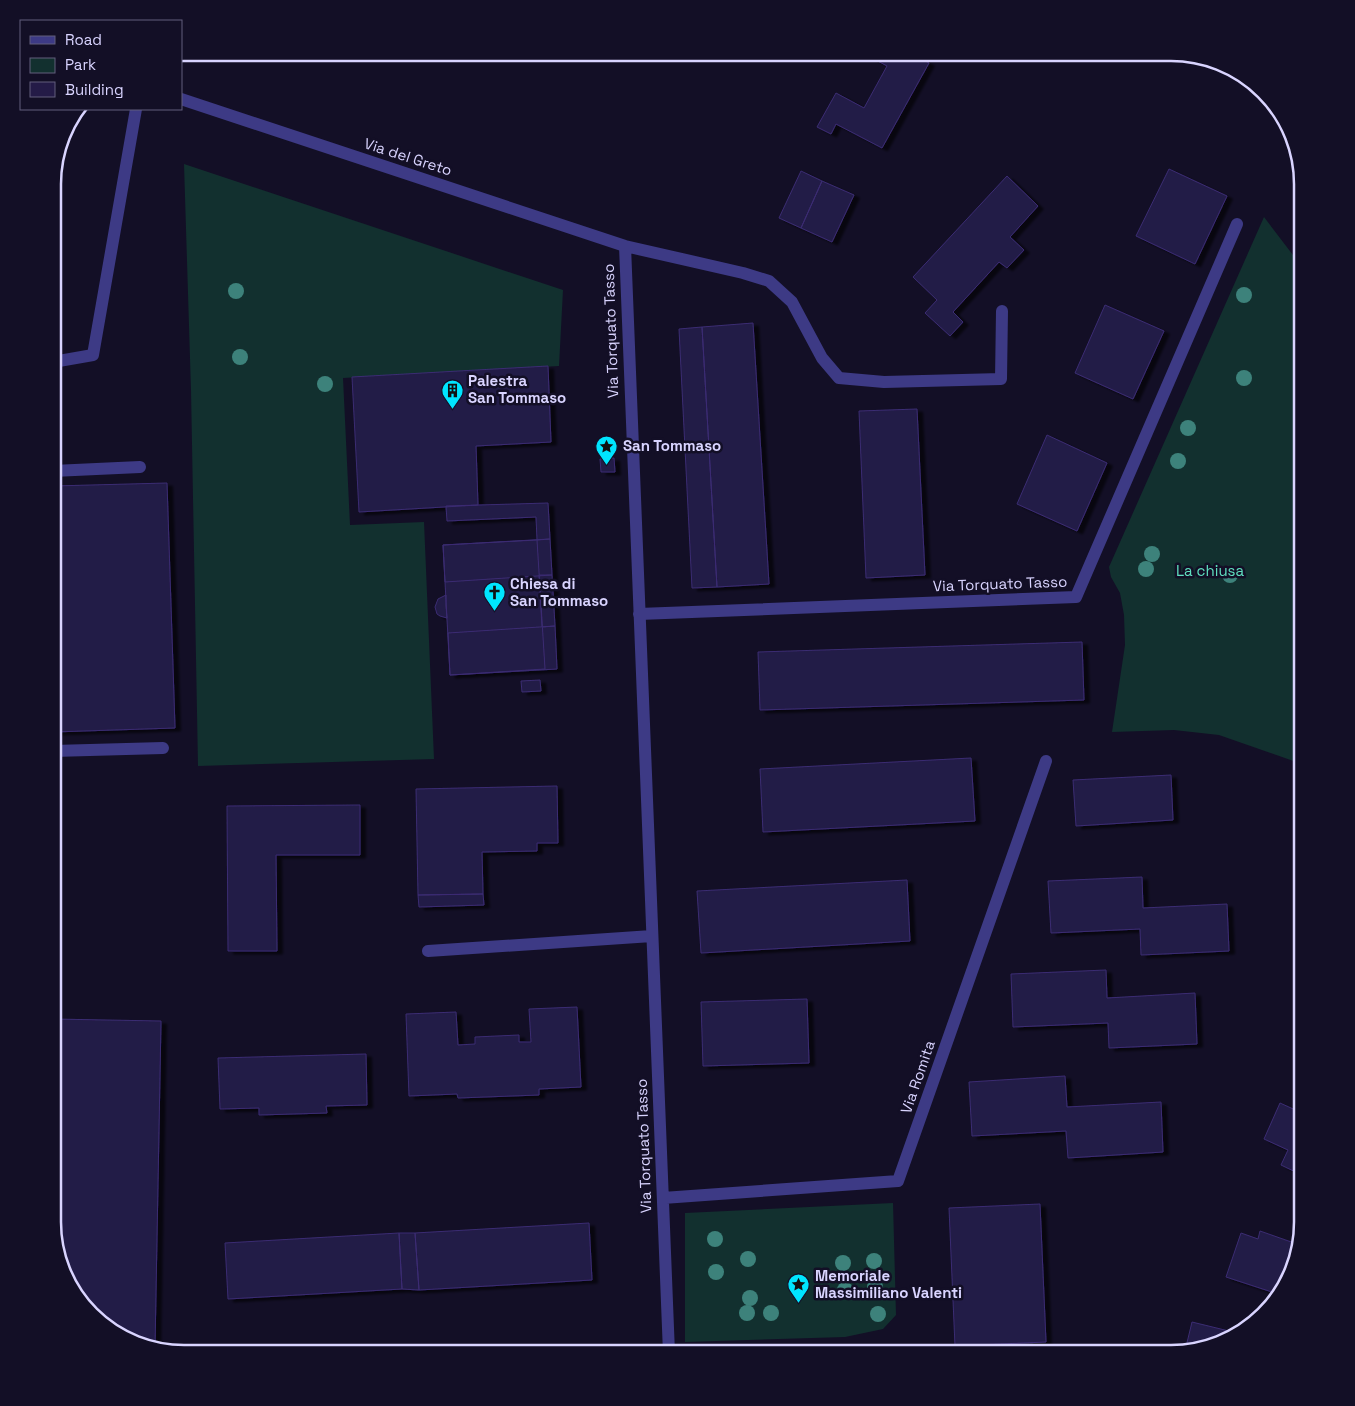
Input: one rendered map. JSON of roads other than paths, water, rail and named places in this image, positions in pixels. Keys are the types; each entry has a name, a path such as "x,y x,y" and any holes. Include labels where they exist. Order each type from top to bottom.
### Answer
{"street":[{"name":"Via del Greto","path":"182,99 625,246"},
{"path":"62,360 93,355 136,110"},
{"name":"Via Torquato Tasso","path":"639,614 1076,597 1237,224"},
{"name":"Via Torquato Tasso","path":"669,1345 625,246 743,273 769,281 792,302 822,358 839,378 884,382 1001,380 1002,311"},
{"path":"62,471 140,467"},
{"path":"61,751 163,748"},
{"name":"Via Romita","path":"663,1198 898,1181 1046,761"},
{"path":"428,951 652,936"}],"place":[{"name":"Palestra San Tommaso","path":"452,409"},
{"name":"San Tommaso","path":"607,465"},
{"name":"Chiesa di San Tommaso","path":"494,612"},
{"name":"Memoriale Massimiliano Valenti","path":"799,1304"}],"park label":[{"name":"La chiusa","path":"1210,571"}]}
